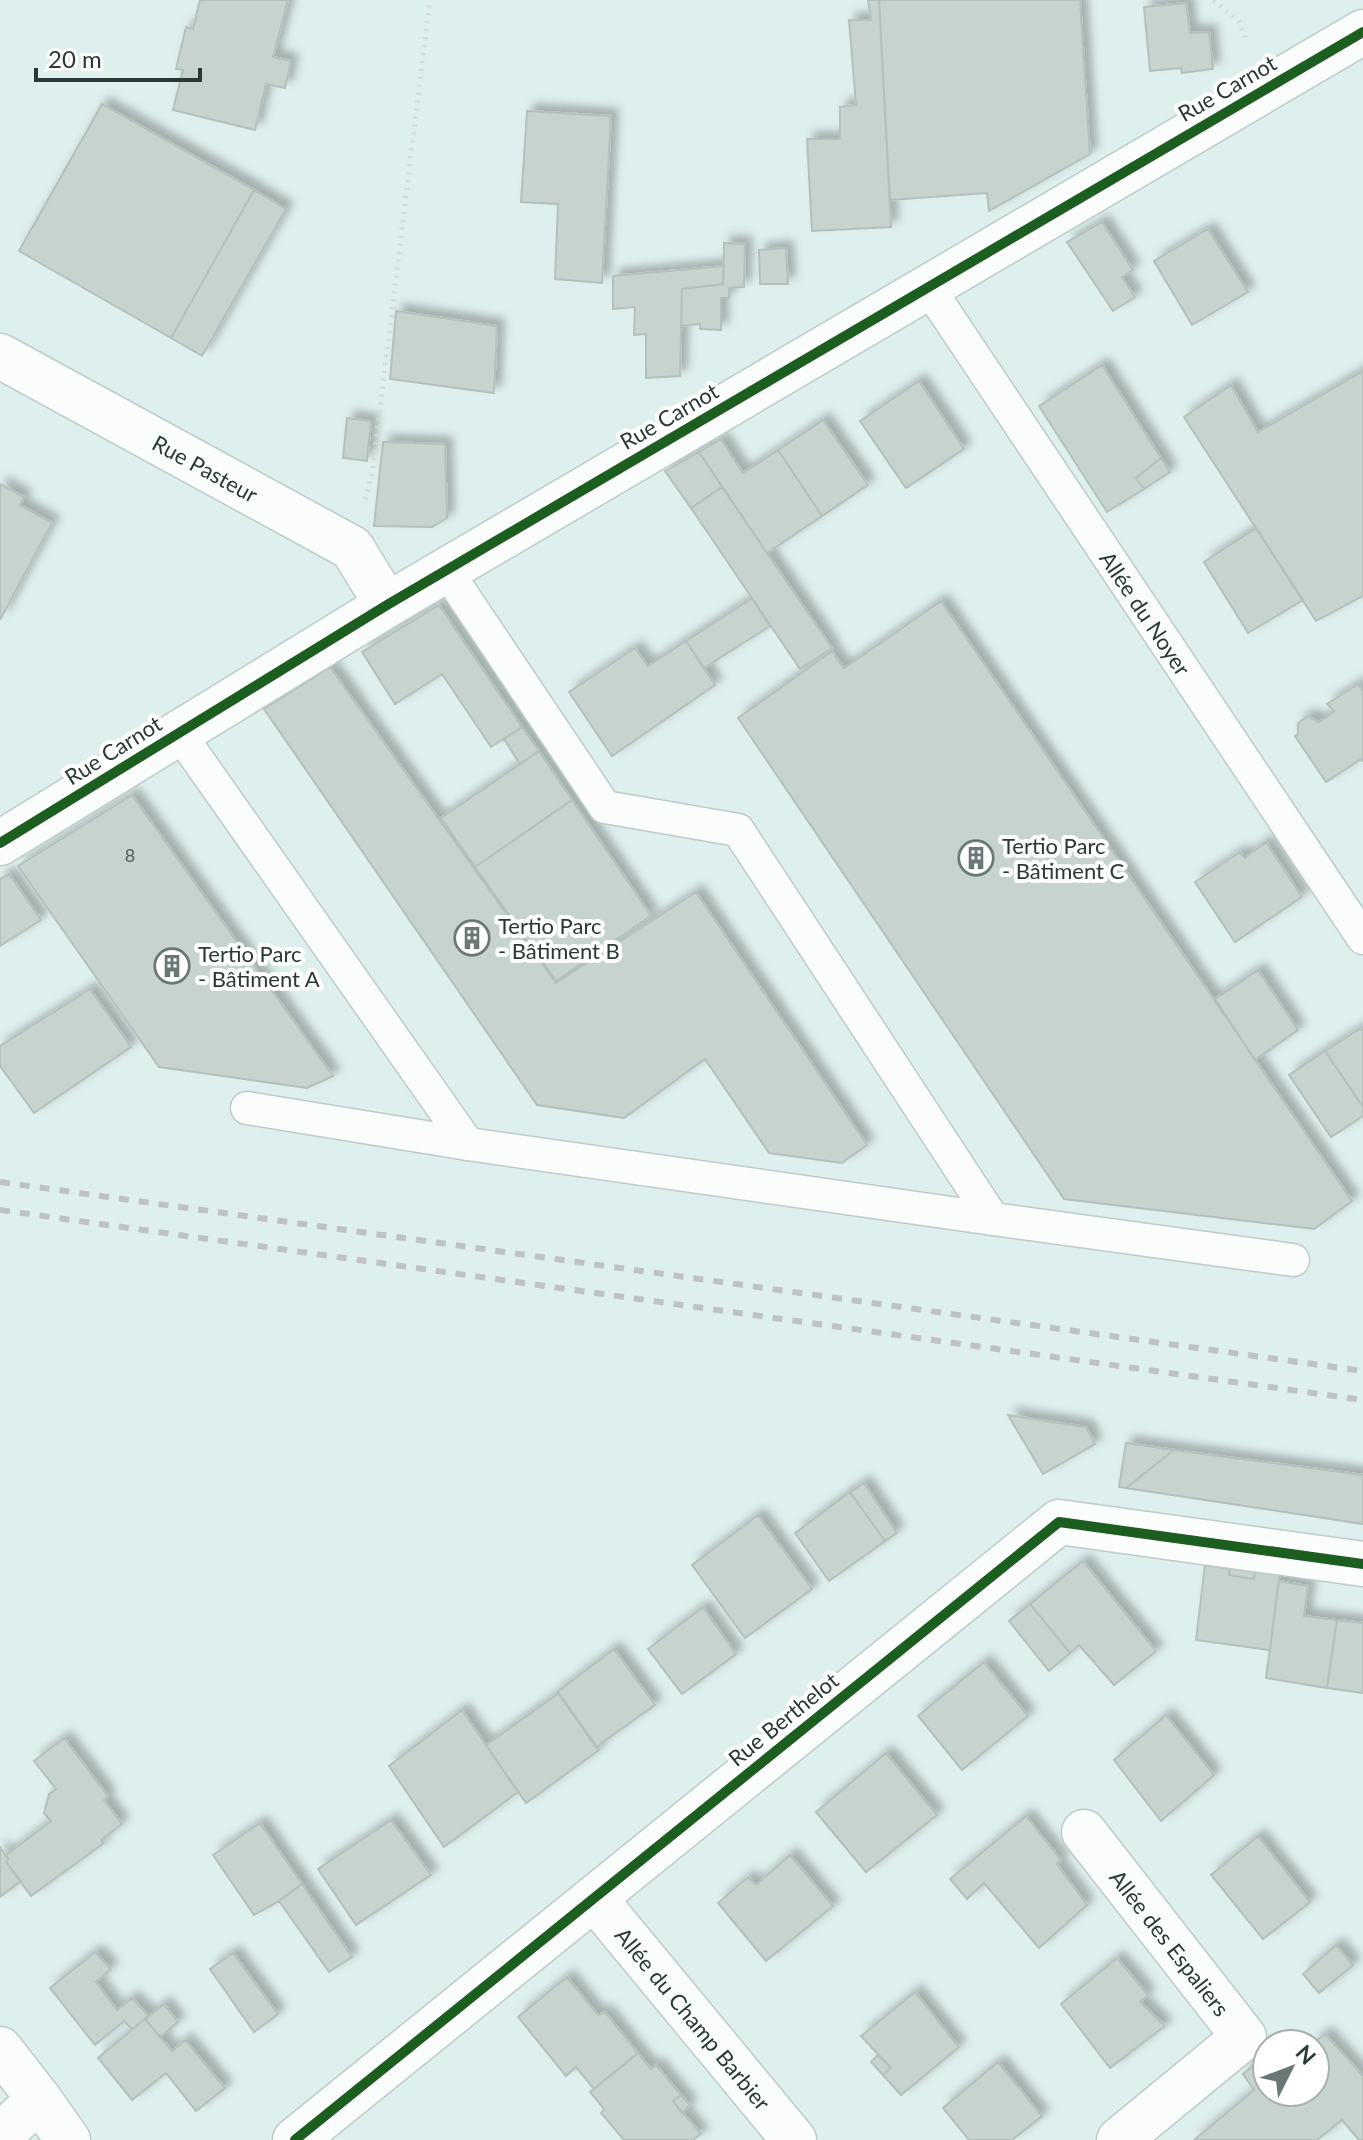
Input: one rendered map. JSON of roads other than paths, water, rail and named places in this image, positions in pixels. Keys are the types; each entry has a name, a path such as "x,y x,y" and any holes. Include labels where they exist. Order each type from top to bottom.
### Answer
{"street":[{"name":"Rue Carnot","path":"0,843 446,570 1361,38"},
{"name":"Rue Pasteur","path":"0,356 352,548 387,605"},
{"name":"Rue Berthelot","path":"295,2140 1059,1522 1363,1564"},
{"name":"Allée des Espaliers","path":"1084,1832 1244,2037 1119,2140"},
{"name":"Allée du Champ Barbier","path":"594,1898 794,2140"},
{"path":"0,2049 68,2140"},
{"path":"0,2136 39,2099"}],"lane":[{"name":"Allée du Noyer","path":"928,287 1363,938"},
{"path":"446,570 605,807 738,830 993,1219"},
{"path":"179,733 468,1144"},
{"path":"247,1108 468,1144 1293,1260"}],"railway":[{"path":"0,1182 1363,1371"},
{"path":"0,1210 1363,1400"}],"place":[{"name":"Tertio Parc - Bâtiment C","path":"976,858"},
{"name":"Tertio Parc - Bâtiment B","path":"472,938"},
{"name":"Tertio Parc - Bâtiment A","path":"172,966"}]}
